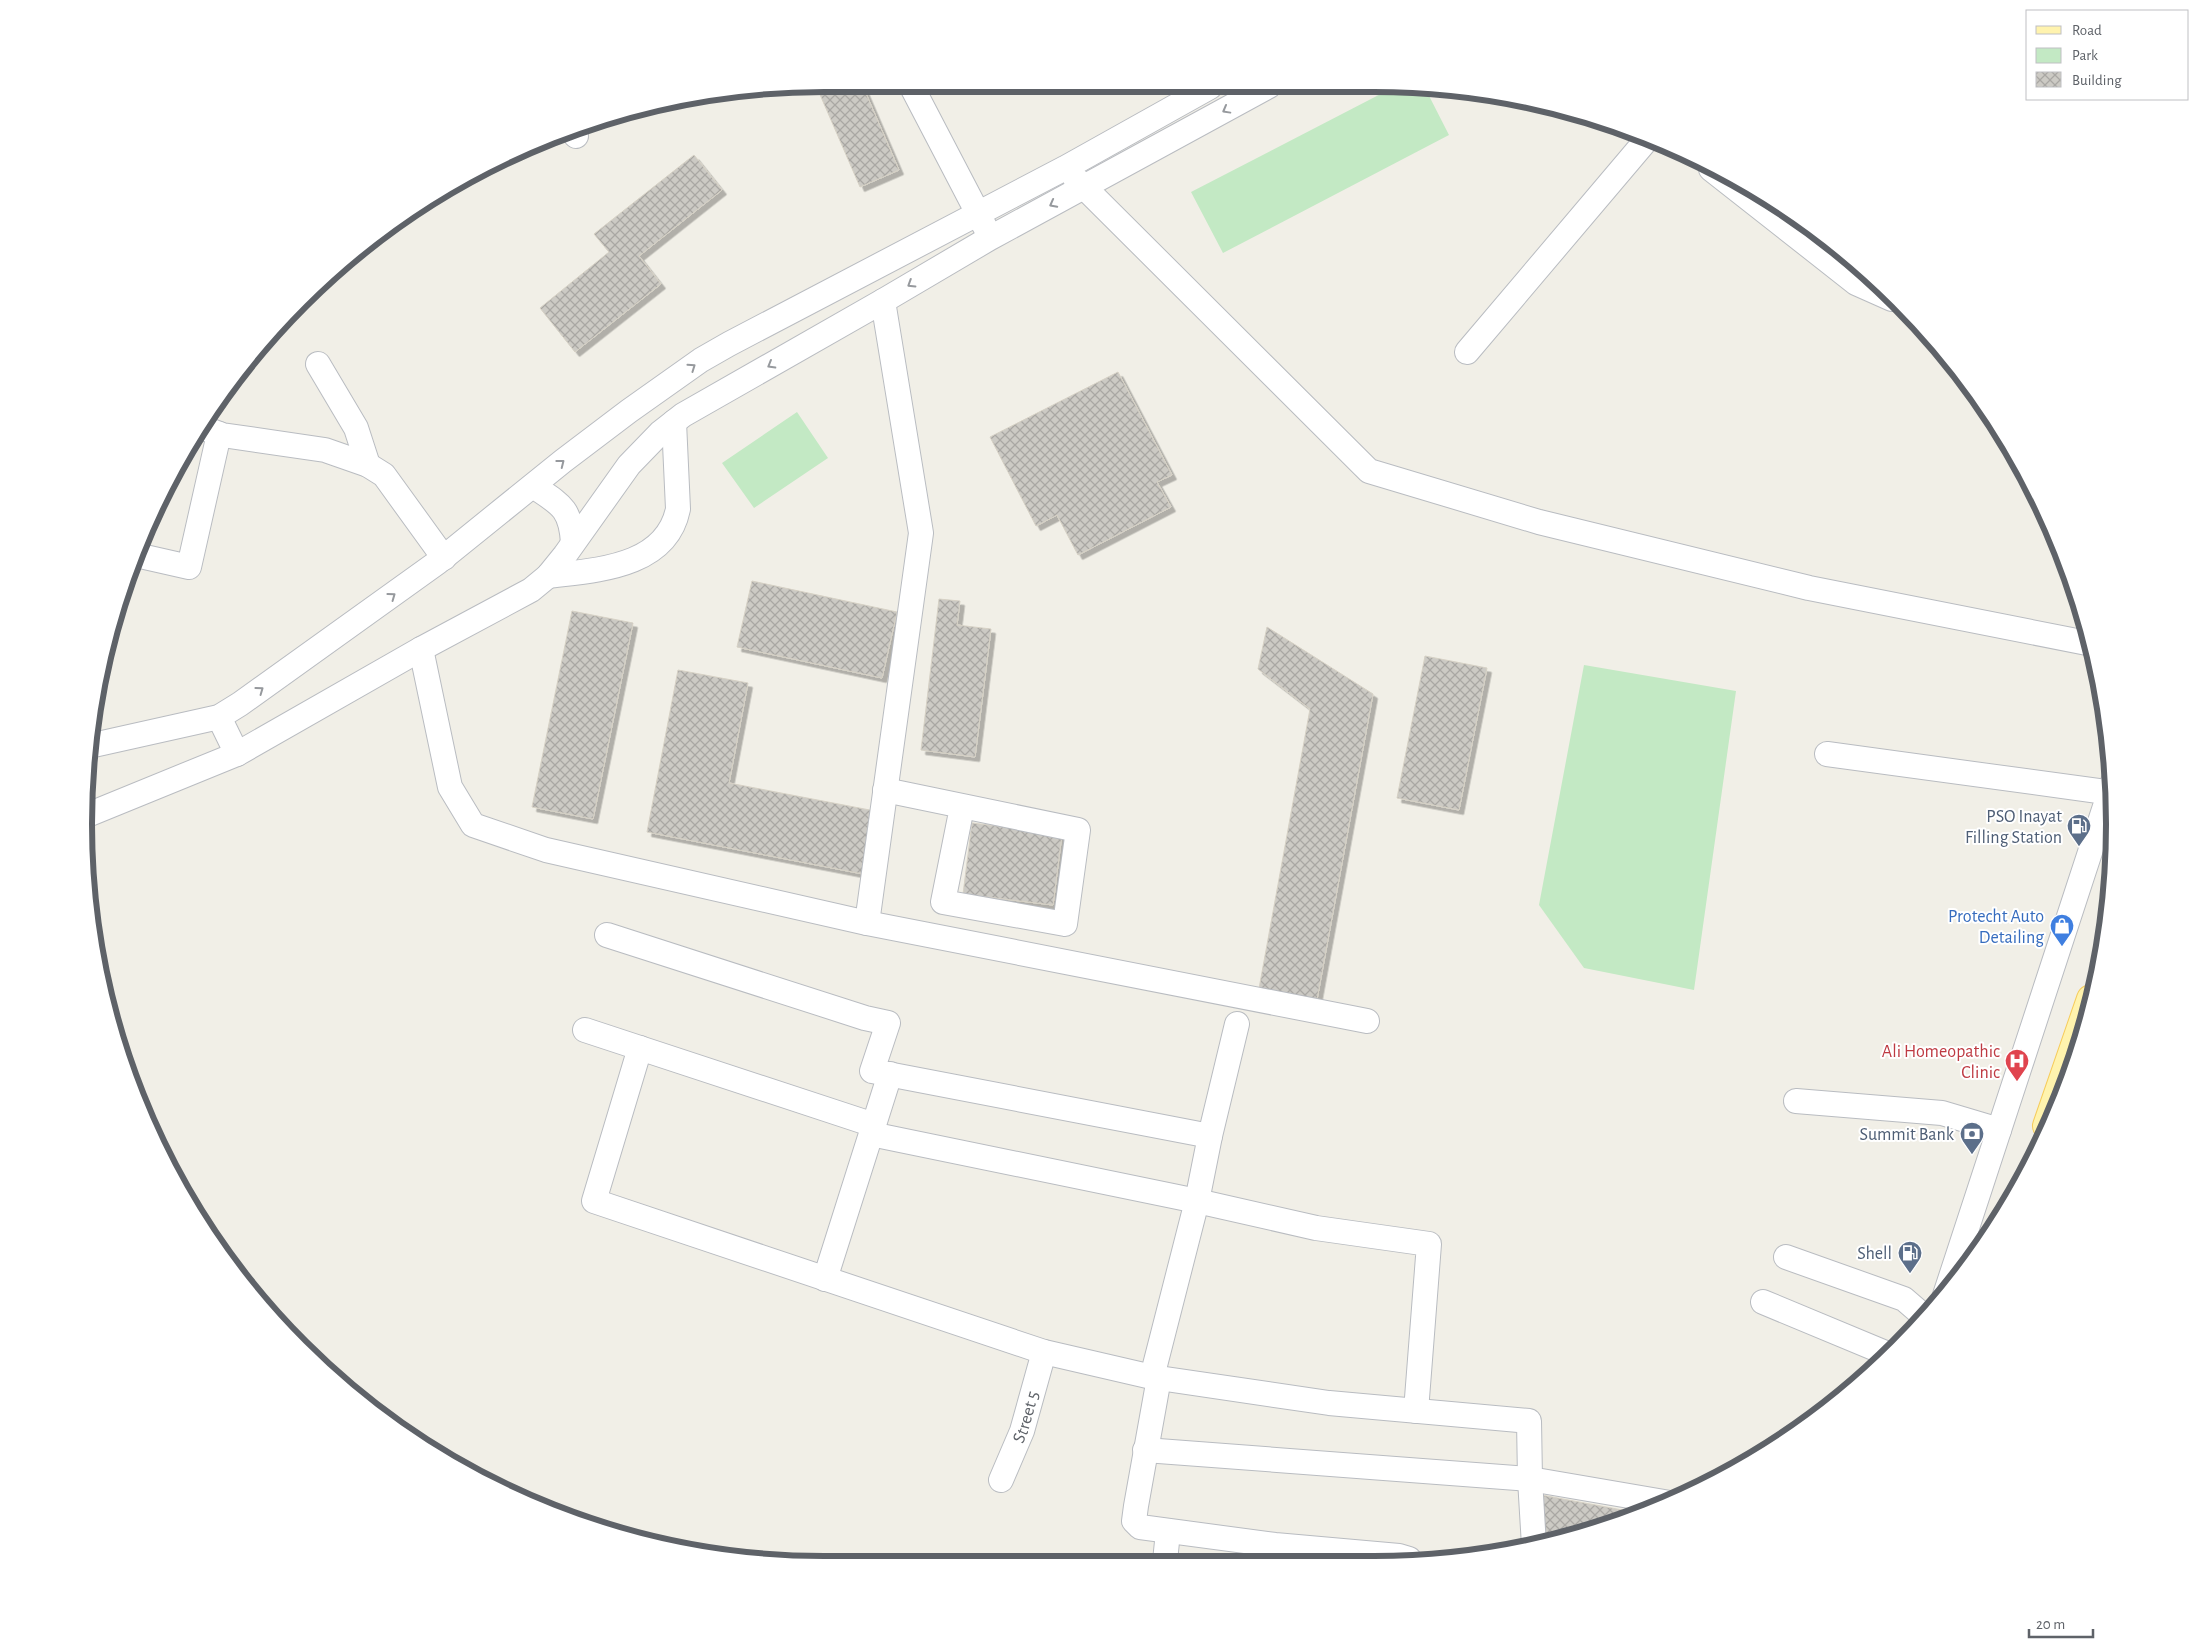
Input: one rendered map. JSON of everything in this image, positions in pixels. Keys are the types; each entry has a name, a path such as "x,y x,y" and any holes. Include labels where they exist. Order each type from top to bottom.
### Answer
{"street":[{"path":"915,92 990,238"},
{"path":"97,744 219,717 240,704 444,558 532,486 663,387 729,344 1065,168 1201,92"},
{"path":"92,813 237,754 421,649 531,590 548,576 629,465 660,433 679,419 990,238 1258,92"},
{"path":"1467,352 1643,144"},
{"path":"1065,168 1369,471 1539,522 1809,588 2084,642"},
{"path":"1743,193 1856,283 1875,291"},
{"path":"867,923 921,533 883,301"},
{"path":"318,364 356,428 368,465"},
{"path":"548,576 599,570 624,564 644,556 665,537 675,523 678,509 679,419 663,387"},
{"path":"143,557 189,567 210,430 325,450 368,465 384,475 444,558"},
{"path":"532,486 562,506 572,525 573,543"},
{"path":"421,649 450,787 472,825 546,850 867,923 1367,1021"},
{"path":"219,717 237,754"},
{"path":"1827,754 2105,787"},
{"path":"885,790 1078,830 1065,924 943,902 962,807"},
{"path":"1950,1276 2106,807"},
{"path":"607,935 865,1018 888,1023 872,1071 1210,1136"},
{"path":"1237,1024 1155,1378 1134,1521 1140,1527 1274,1552 1359,1556"},
{"path":"585,1030 873,1129 1316,1228 1429,1244 1416,1411"},
{"path":"640,1048 594,1201 1044,1352 1155,1378 1329,1403 1529,1421 1534,1538"},
{"path":"825,1279 890,1074"},
{"path":"1796,1101 1942,1113 1999,1130"},
{"path":"1786,1257 1904,1300 1920,1313"},
{"path":"1763,1302 1882,1351"},
{"name":"Street 5","path":"1001,1480 1022,1430 1044,1352"},
{"path":"1145,1450 1530,1479 1656,1501"},
{"path":"1166,1556 1168,1532"}],"green space":[{"path":"1384,92 1428,95 1449,135 1223,253 1191,192"},
{"path":"797,412 828,458 754,508 722,463"},
{"path":"1584,665 1736,691 1694,990 1584,968 1539,905"}],"building":[{"path":"819,92 865,92 899,170 860,187"},
{"path":"694,155 722,190 639,256 661,284 575,352 540,308 609,252 594,234"},
{"path":"1118,372 1172,475 1157,482 1171,507 1078,555 1057,515 1036,526 990,437"},
{"path":"752,581 897,612 882,678 737,647"},
{"path":"939,599 960,601 957,625 991,629 975,757 921,750"},
{"path":"572,611 633,623 593,819 532,807"},
{"path":"1267,627 1373,694 1314,1016 1256,1005 1310,709 1258,669"},
{"path":"1425,656 1487,668 1459,810 1397,798"},
{"path":"678,670 748,683 729,783 875,811 863,874 647,832"},
{"path":"972,823 1062,834 1053,905 963,894"},
{"path":"1536,1494 1628,1511 1564,1532 1539,1537"}],"place":[{"name":"PSO Inayat Filling Station","path":"2079,847"},
{"name":"Protecht Auto Detailing","path":"2062,947"},
{"name":"Ali Homeopathic Clinic","path":"2017,1082"},
{"name":"Summit Bank","path":"1972,1155"},
{"name":"Shell","path":"1910,1274"}]}
